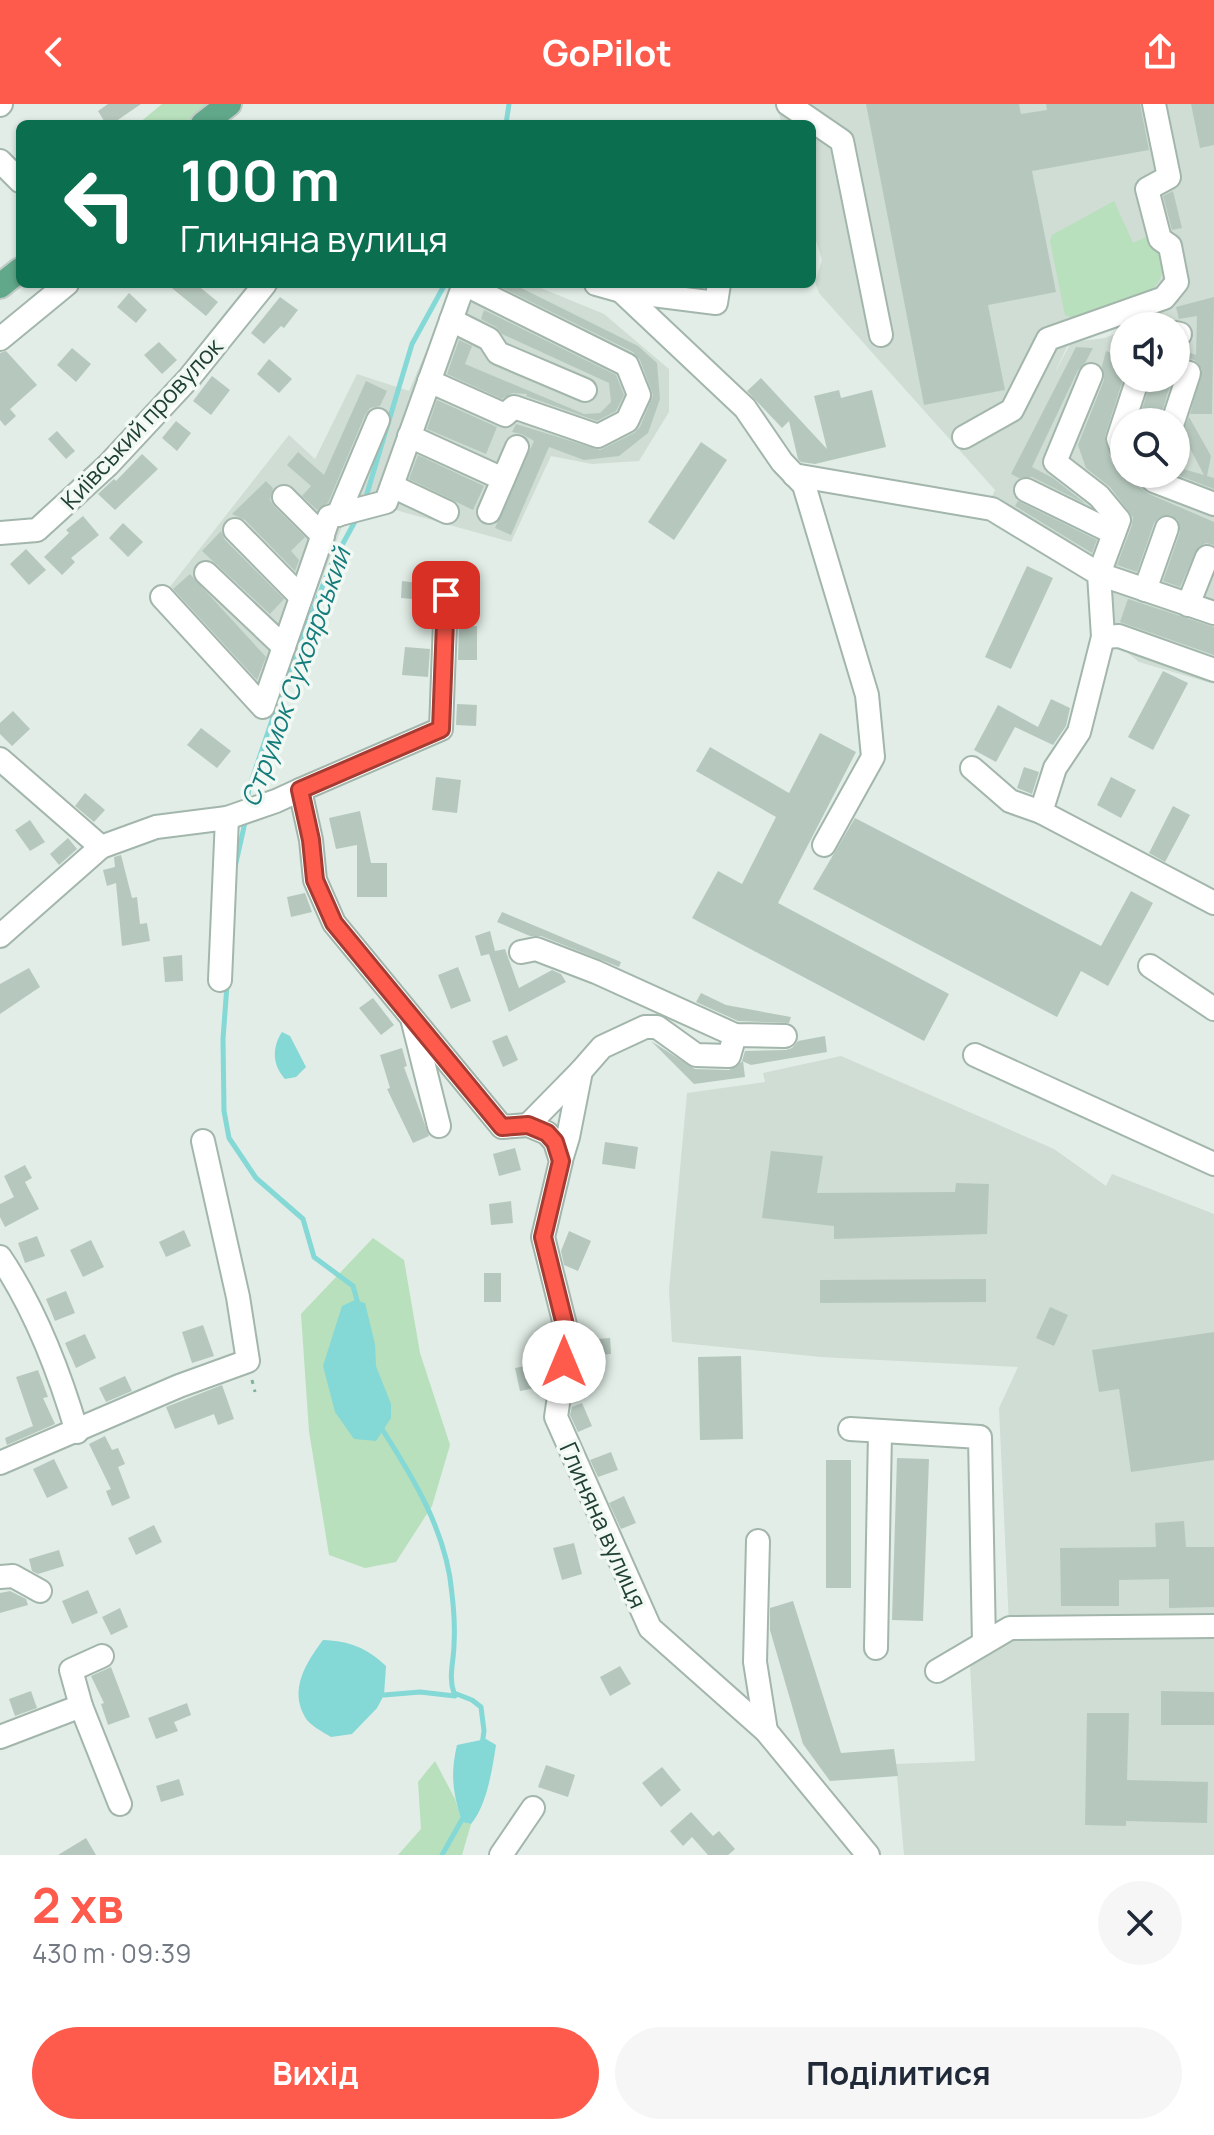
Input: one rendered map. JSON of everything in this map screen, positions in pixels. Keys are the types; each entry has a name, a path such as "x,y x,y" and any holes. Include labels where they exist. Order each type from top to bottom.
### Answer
{"main road":[{"path":"208,120 229,104"},
{"path":"0,286 16,273"}],"street":[{"path":"788,104 811,120"},
{"path":"964,437 1012,410 1048,339 1164,298 1177,282 1170,246 1160,239 1147,189 1169,177 1154,104"},
{"path":"816,123 842,141 881,335"},
{"path":"0,161 16,177"},
{"path":"0,339 62,288"},
{"name":"Київський провулок","path":"0,533 37,530 108,465 190,377 262,288"},
{"path":"162,597 263,707 329,517 386,502 463,288"},
{"path":"429,381 505,415 514,407 598,436 627,421 639,395 627,365 472,288"},
{"path":"610,288 716,303 718,288"},
{"path":"621,291 745,408 782,462 804,485 867,695 873,757 824,845"},
{"path":"451,320 489,339 498,353 585,390"},
{"path":"1041,812 1055,768 1079,732 1103,637 1099,574 1119,520 1099,496 1055,462 1091,375"},
{"path":"343,513 378,420"},
{"path":"409,436 503,479"},
{"path":"489,512 517,447"},
{"path":"794,475 992,509 1099,574 1214,613"},
{"path":"392,486 447,512"},
{"path":"1179,488 1214,504"},
{"path":"1026,490 1114,533"},
{"path":"284,497 323,536"},
{"path":"1145,590 1167,528"},
{"path":"235,530 301,597"},
{"path":"1188,605 1207,557"},
{"path":"206,573 284,647"},
{"path":"0,936 101,847 156,827 241,813 441,729 446,595"},
{"path":"1103,637 1119,636 1214,670"},
{"path":"0,759 101,847"},
{"path":"972,768 1010,801 1041,812 1214,902"},
{"path":"300,790 311,840 315,880 334,923 502,1127 528,1125 547,1133 555,1142 561,1161"},
{"path":"220,980 241,813"},
{"path":"521,952 536,949 596,972 735,1035 785,1036"},
{"path":"1150,966 1214,1009"},
{"path":"412,1017 439,1126"},
{"path":"528,1125 602,1047 645,1027 657,1027 696,1055 729,1056 735,1035"},
{"path":"975,1055 1214,1164"},
{"name":"Глиняна вулиця","path":"581,1071 543,1237 566,1329 556,1417 650,1628 766,1731 868,1855"},
{"path":"0,1463 179,1386 248,1361 238,1297 203,1141"},
{"path":"0,1257 14,1278 60,1373 77,1432"},
{"path":"850,1429 980,1437 984,1643"},
{"path":"876,1648 880,1432"},
{"path":"758,1541 755,1662 766,1731"},
{"path":"0,1577 13,1576 40,1591"},
{"path":"937,1671 1010,1628 1214,1626"},
{"path":"102,1656 71,1670 81,1706 120,1804"},
{"path":"0,1737 81,1706"},
{"path":"501,1855 533,1808"}],"shaded area":[{"path":"776,104 1214,104 1214,684 1139,662 1113,641 1110,583 989,503 995,490 819,293 816,279 822,260 816,240 816,120 781,120"},
{"path":"453,288 541,288 604,314 669,369 669,412 639,461 592,464 551,456 511,542 392,509 343,524 267,719 158,602 289,435 315,459 357,374 409,391"},
{"path":"841,1056 1054,1149 1106,1186 1112,1174 1214,1214 1214,1624 1009,1625 999,1408 1018,1367 821,1357 672,1342 669,1290 687,1093 765,1082 763,1073"},
{"path":"1214,1637 1214,1855 904,1855 896,1764 975,1761 970,1663 1012,1638"}],"green space":[{"path":"162,104 212,104 191,120 143,120"},
{"path":"1114,201 1133,243 1152,234 1162,266 1159,281 1142,297 1116,309 1080,320 1065,315 1050,241 1052,235"},
{"path":"373,1238 404,1260 420,1353 450,1445 432,1506 396,1562 365,1568 329,1555 309,1431 301,1314"},
{"path":"435,1761 455,1799 462,1822 471,1824 462,1855 398,1855 421,1829 418,1782"}],"water":[{"path":"282,1032 290,1036 306,1067 296,1077 285,1079 276,1062 276,1044"},
{"path":"355,1300 365,1303 375,1344 376,1366 391,1404 391,1418 376,1441 354,1439 335,1412 323,1366 342,1306"},
{"path":"323,1640 358,1647 386,1666 384,1695 377,1708 352,1734 331,1737 310,1723 300,1707 302,1677"},
{"path":"486,1739 496,1745 488,1787 477,1816 471,1824 462,1822 454,1784 457,1745"}],"building":[{"path":"108,104 141,104 118,120 104,120 98,111"},
{"path":"866,104 1019,104 1021,114 1047,110 1046,104 1140,104 1149,150 1032,171 1056,292 988,305 1005,390 924,405"},
{"path":"1191,104 1214,104 1214,145 1200,148"},
{"path":"1173,191 1182,228 1172,230 1163,196"},
{"path":"172,288 201,288 218,302 206,316"},
{"path":"503,288 521,288 638,346 657,363 660,399 648,433 619,456 584,460 549,447 511,535 495,528 534,441 512,432 516,424 600,450 640,427 653,395 640,360 633,352"},
{"path":"129,293 147,310 136,323 117,307"},
{"path":"280,297 298,310 284,328 281,326 264,344 251,333"},
{"path":"1214,297 1212,414 1190,414 1202,369 1190,359 1190,353 1196,355 1197,316 1190,317 1190,312 1177,312 1176,307"},
{"path":"484,310 616,375 624,395 616,411 597,421 527,394 512,393 502,399 447,374 459,340 472,346 465,364 584,414 600,413 611,402 609,383 502,334 481,319"},
{"path":"159,342 177,360 162,374 144,355"},
{"path":"1076,347 1093,348 1078,370 1032,467 1053,478 1086,504 1032,477 1019,478 1011,474"},
{"path":"72,348 91,364 76,382 57,365"},
{"path":"6,351 37,385 10,409 16,416 5,426 0,420 0,353"},
{"path":"1106,351 1110,353 1110,392 1119,392 1114,408 1110,408 1105,436 1110,457 1110,487 1086,468 1078,445 1104,380 1102,366"},
{"path":"269,359 292,379 279,393 257,374"},
{"path":"212,376 230,390 211,415 193,401"},
{"path":"761,378 827,449 814,396 839,390 841,398 872,390 886,447 815,464 801,462 789,421 782,428 747,391"},
{"path":"366,381 387,391 380,406 370,408 365,415 328,503 317,510 302,496 311,486 287,465 298,452 324,475"},
{"path":"1148,392 1168,392 1163,408 1142,408"},
{"path":"437,400 497,427 486,454 427,429"},
{"path":"1190,419 1211,456 1207,476 1214,478 1214,489 1190,480 1190,471 1204,475 1190,448"},
{"path":"176,421 191,433 177,451 162,438"},
{"path":"57,431 75,451 66,459 48,439"},
{"path":"701,442 727,460 674,540 648,522"},
{"path":"142,454 158,469 115,510 98,494 114,479 116,481"},
{"path":"418,455 484,486 473,510 409,479"},
{"path":"266,481 273,488 270,500 274,506 305,537 291,551 299,560 295,571 245,520 232,514"},
{"path":"1111,488 1141,488 1214,522 1214,545 1206,543 1198,547 1180,587 1163,581 1180,532 1178,520 1171,515 1159,517 1154,523 1137,572 1117,565 1133,517"},
{"path":"1018,501 1097,540 1092,553 1015,506"},
{"path":"83,516 99,535 71,558 75,562 62,575 44,557 69,533 66,530"},
{"path":"123,523 143,542 128,557 109,538"},
{"path":"221,531 225,540 284,599 270,614 202,551"},
{"path":"26,549 46,570 29,585 10,564"},
{"path":"1027,566 1053,578 1011,669 985,657"},
{"path":"190,574 266,657 257,680 173,589"},
{"path":"402,581 427,584 425,600 401,598"},
{"path":"1128,599 1214,627 1214,655 1120,622"},
{"path":"459,626 477,626 477,660 458,660"},
{"path":"405,647 430,649 428,677 402,675"},
{"path":"1163,671 1188,683 1153,750 1128,737"},
{"path":"1051,699 1070,708 1066,726 1053,745 1015,727 996,762 974,750 998,705 1038,727"},
{"path":"457,704 477,705 476,726 456,725"},
{"path":"13,711 30,729 12,746 0,734 0,723"},
{"path":"201,728 231,751 217,768 187,745"},
{"path":"820,733 856,752 778,903 949,994 924,1041 692,918 718,871 742,884 776,817 696,771 710,747 789,793"},
{"path":"1024,767 1039,772 1032,794 1017,788"},
{"path":"436,777 461,780 457,813 432,810"},
{"path":"1111,777 1136,790 1121,818 1097,805"},
{"path":"85,793 105,810 94,822 75,806"},
{"path":"1173,806 1190,815 1165,862 1149,853"},
{"path":"360,811 371,863 387,863 387,897 357,897 357,845 336,849 329,818"},
{"path":"855,818 1101,946 1131,891 1153,903 1108,986 1081,971 1057,1017 813,889"},
{"path":"30,820 45,842 30,851 15,830"},
{"path":"68,838 77,849 59,865 50,854"},
{"path":"121,855 132,898 137,897 140,924 147,923 150,941 122,946 116,883 107,886 103,870 115,867 114,857"},
{"path":"305,893 312,912 291,917 287,897"},
{"path":"502,912 621,962 619,967 497,922"},
{"path":"490,931 495,951 505,949 519,988 552,970 561,974 566,982 509,1012 489,954 481,956 475,936"},
{"path":"182,955 183,981 165,982 163,957"},
{"path":"458,967 471,1001 451,1009 438,975"},
{"path":"29,968 40,987 0,1014 0,984"},
{"path":"701,993 726,1005 791,1017 789,1023 738,1021 696,1002"},
{"path":"373,998 394,1025 381,1035 359,1008"},
{"path":"507,1035 518,1060 503,1067 492,1041"},
{"path":"825,1036 827,1052 751,1065 742,1061 745,1051 786,1050 798,1041"},
{"path":"651,1041 695,1069 729,1070 743,1061 745,1077 694,1084"},
{"path":"402,1048 407,1066 404,1067 429,1136 413,1143 387,1089 390,1088 380,1055"},
{"path":"605,1142 638,1147 635,1169 602,1164"},
{"path":"515,1148 521,1170 499,1176 493,1154"},
{"path":"771,1151 823,1156 817,1193 955,1192 956,1183 989,1184 987,1234 834,1239 834,1226 762,1218"},
{"path":"25,1165 32,1178 25,1182 39,1209 5,1227 0,1217 0,1204 14,1197 4,1176"},
{"path":"511,1201 513,1223 491,1225 489,1204"},
{"path":"184,1230 191,1246 166,1257 159,1242"},
{"path":"569,1231 591,1241 578,1271 564,1265 561,1251"},
{"path":"37,1236 45,1256 25,1263 18,1243"},
{"path":"91,1240 104,1267 83,1277 70,1250"},
{"path":"484,1273 501,1273 501,1302 484,1302"},
{"path":"986,1279 986,1302 820,1303 820,1280"},
{"path":"66,1291 75,1313 55,1321 46,1299"},
{"path":"1050,1307 1068,1315 1054,1346 1036,1338"},
{"path":"203,1325 214,1356 192,1363 182,1332"},
{"path":"1214,1332 1214,1460 1131,1472 1119,1389 1099,1392 1092,1350"},
{"path":"85,1334 96,1358 76,1368 65,1343"},
{"path":"610,1338 611,1354 584,1356 584,1340"},
{"path":"741,1356 743,1439 700,1440 698,1357"},
{"path":"536,1364 540,1387 520,1391 515,1368"},
{"path":"38,1370 48,1397 43,1398 55,1424 7,1445 5,1438 33,1426 16,1377"},
{"path":"125,1376 132,1391 106,1402 99,1388"},
{"path":"222,1385 234,1419 218,1425 214,1414 175,1429 166,1407"},
{"path":"582,1403 592,1426 578,1432 570,1415 572,1407"},
{"path":"105,1436 112,1450 118,1448 125,1464 118,1467 130,1498 112,1506 106,1491 111,1489 89,1444"},
{"path":"611,1452 618,1470 598,1477 590,1460"},
{"path":"897,1458 929,1459 923,1621 892,1620"},
{"path":"54,1459 68,1488 47,1498 33,1469"},
{"path":"826,1460 851,1460 851,1588 826,1588"},
{"path":"624,1496 636,1523 621,1529 609,1503"},
{"path":"1184,1521 1186,1547 1214,1547 1214,1607 1169,1608 1169,1579 1119,1580 1119,1606 1061,1606 1060,1548 1156,1547 1155,1523"},
{"path":"154,1525 162,1542 136,1555 128,1538"},
{"path":"574,1543 582,1574 562,1580 553,1548"},
{"path":"59,1550 64,1566 38,1574 32,1571 29,1559"},
{"path":"88,1590 98,1613 72,1624 62,1601"},
{"path":"10,1591 26,1599 28,1605 0,1613 0,1593"},
{"path":"793,1601 841,1753 894,1749 898,1776 830,1781 803,1744 770,1630 770,1608"},
{"path":"120,1608 128,1627 111,1635 102,1617"},
{"path":"620,1666 631,1684 610,1696 600,1677"},
{"path":"111,1667 130,1717 108,1725 101,1704 104,1703 91,1676"},
{"path":"31,1691 37,1708 15,1716 9,1699"},
{"path":"1161,1691 1214,1692 1214,1725 1161,1725"},
{"path":"187,1703 191,1715 174,1722 178,1731 156,1739 148,1718"},
{"path":"1087,1713 1129,1713 1127,1780 1208,1782 1207,1823 1126,1821 1126,1826 1085,1825"},
{"path":"546,1765 575,1775 568,1797 538,1787"},
{"path":"662,1767 681,1790 661,1807 642,1783"},
{"path":"179,1779 184,1795 161,1802 156,1786"},
{"path":"691,1812 713,1836 719,1831 735,1849 728,1855 708,1855 692,1837 683,1846 670,1831"},
{"path":"86,1838 96,1855 58,1855"}],"waterway":[{"name":"Струмок Сухоярський","path":"507,120 509,104"},
{"name":"Струмок Сухоярський","path":"365,500 412,344 443,288"},
{"name":"Струмок Сухоярський","path":"247,804 249,788 284,685 330,567 358,516"},
{"name":"Струмок Сухоярський","path":"235,867 246,818"},
{"name":"Струмок Сухоярський","path":"227,985 223,1039 224,1111 229,1138 256,1178 303,1219 314,1257 353,1286 359,1307"},
{"name":"Струмок Сухоярський","path":"380,1426 416,1485 436,1527 449,1571 454,1613 452,1687 454,1693 481,1707 482,1745"},
{"path":"384,1695 420,1692 455,1696"},
{"name":"Струмок Сухоярський","path":"442,1855 464,1816"}],"route":[{"path":"446,595 441,729 300,790 302,806 311,840 315,880 334,923 502,1127 528,1125 547,1133 555,1142 561,1161 543,1237 566,1329 564,1362"}]}
